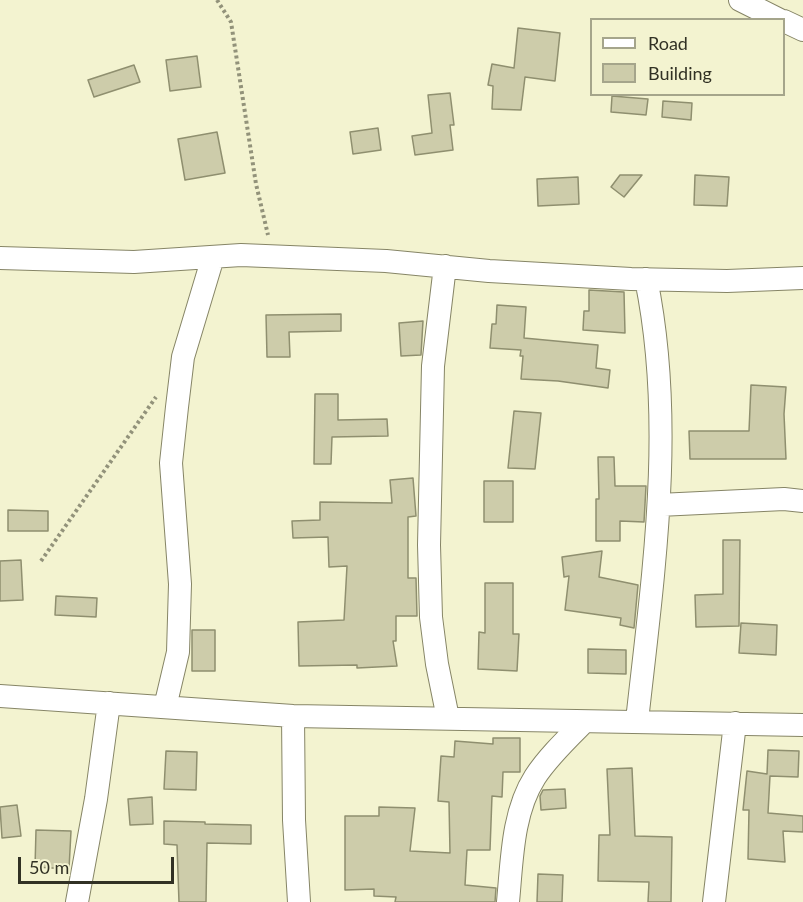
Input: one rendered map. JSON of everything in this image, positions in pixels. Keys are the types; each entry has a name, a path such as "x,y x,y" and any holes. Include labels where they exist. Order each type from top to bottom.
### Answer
{"street":[{"path":"740,0 778,18"},
{"path":"785,21 803,30"},
{"path":"0,258 134,262 241,255 386,261 646,279 727,281 803,278"},
{"path":"165,707 178,652 180,584 171,463 183,357 213,257"},
{"path":"445,266 433,366 429,545 431,617 437,664 448,718"},
{"path":"637,721 659,505 662,426 653,313 646,279"},
{"path":"659,505 784,499 803,501"},
{"path":"0,696 293,716 803,725"},
{"path":"77,902 96,799 109,703"},
{"path":"293,716 298,902"},
{"path":"508,902 518,821 526,795 546,763 584,722"},
{"path":"714,902 735,723"}],"path":[{"path":"217,0 231,22 256,184 274,256"},
{"path":"40,561 159,393"}],"building":[{"path":"518,28 560,33 555,81 525,77 521,110 492,109 493,86 488,85 492,64 514,68"},
{"path":"197,56 201,87 170,91 166,60"},
{"path":"134,65 140,82 94,97 88,80"},
{"path":"450,93 454,125 450,125 453,150 415,155 412,136 432,133 428,95"},
{"path":"612,96 648,99 646,115 611,112"},
{"path":"663,101 692,103 691,120 662,117"},
{"path":"378,128 381,150 353,154 350,132"},
{"path":"217,132 225,173 185,180 178,139"},
{"path":"620,175 642,175 624,197 611,187"},
{"path":"695,175 729,177 727,206 694,205"},
{"path":"578,177 579,204 538,206 537,179"},
{"path":"589,290 624,292 625,333 583,330 584,311 589,311"},
{"path":"497,305 526,307 524,338 598,345 596,368 610,370 608,388 558,381 521,379 523,356 520,356 521,350 490,348 492,324 496,324"},
{"path":"341,314 341,331 289,332 290,357 267,357 266,315"},
{"path":"423,321 421,355 401,356 399,323"},
{"path":"751,385 786,387 784,414 786,459 690,459 689,431 749,431"},
{"path":"315,394 338,394 338,420 387,419 388,436 332,437 331,464 314,464"},
{"path":"514,411 541,413 535,469 508,468"},
{"path":"598,457 614,457 615,486 646,486 644,522 620,521 620,541 596,541 596,499 599,499"},
{"path":"413,478 416,516 408,517 408,578 416,578 417,616 396,616 396,641 393,641 397,666 357,668 357,665 299,666 298,622 344,620 347,566 329,567 328,537 293,538 292,521 320,520 320,502 392,503 390,480"},
{"path":"484,481 513,481 513,522 484,522"},
{"path":"8,510 48,511 48,531 8,531"},
{"path":"723,540 740,540 739,626 696,627 695,595 723,594"},
{"path":"602,551 599,577 638,585 634,628 620,625 621,618 565,610 569,576 564,577 562,557"},
{"path":"21,560 23,600 0,601 0,561"},
{"path":"485,583 513,583 513,634 519,634 517,671 478,669 479,632 485,633"},
{"path":"56,596 97,598 96,617 55,615"},
{"path":"741,623 777,625 776,655 739,653"},
{"path":"192,630 215,630 215,671 192,671"},
{"path":"588,649 626,650 626,674 588,673"},
{"path":"493,738 520,738 520,772 503,772 502,797 492,796 490,850 467,850 465,885 496,888 495,902 395,902 396,897 374,896 374,889 345,890 345,816 379,816 379,807 415,808 410,851 450,853 449,802 438,801 441,756 454,757 455,741 493,744"},
{"path":"768,750 799,751 798,777 770,776 768,813 803,816 803,832 783,831 785,862 748,859 749,810 743,810 747,771 767,774"},
{"path":"166,751 197,752 196,790 164,789"},
{"path":"632,768 635,836 672,837 671,902 648,902 649,882 598,881 599,835 610,835 607,769"},
{"path":"565,789 566,808 541,810 540,796 543,790"},
{"path":"152,797 153,824 130,825 128,799"},
{"path":"17,805 21,836 2,838 0,807"},
{"path":"164,821 251,825 251,844 207,843 206,902 179,902 177,845 164,844"},
{"path":"36,830 71,831 69,869 35,867"},
{"path":"538,874 563,875 562,902 537,902"}]}
